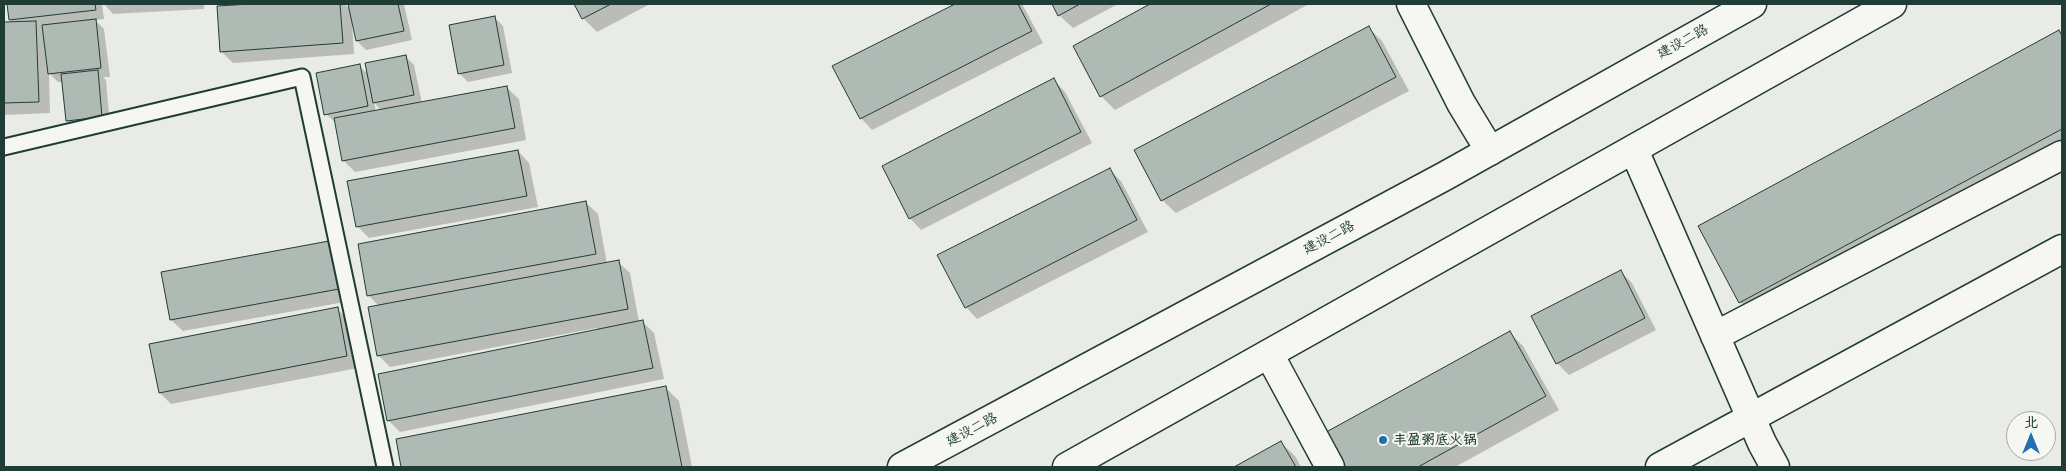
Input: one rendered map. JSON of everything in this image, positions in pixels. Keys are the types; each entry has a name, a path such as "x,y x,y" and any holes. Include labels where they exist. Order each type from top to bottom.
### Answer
{"main road":[{"path":"1411,4 1461,103 1490,151"},
{"name":"建设二路","path":"902,467 1490,151 1752,4"},
{"path":"1067,467 1892,4"},
{"path":"1634,150 1751,418 1775,467"},
{"path":"1715,336 2062,155"},
{"path":"1660,467 2062,249"},
{"path":"1269,354 1330,467"}],"lane":[{"path":"4,148 302,77 385,467"}],"building":[{"path":"7,4 95,4 96,10 9,20"},
{"path":"340,4 343,43 220,52 217,6"},
{"path":"348,4 398,4 404,31 356,41"},
{"path":"574,4 611,4 582,19"},
{"path":"955,4 1018,4 1032,31 860,119 832,66"},
{"path":"1052,4 1080,4 1058,16"},
{"path":"1150,4 1271,4 1100,97 1073,46"},
{"path":"495,16 504,65 458,74 449,25"},
{"path":"96,19 101,68 48,74 42,25"},
{"path":"36,21 39,102 4,103 4,22"},
{"path":"1369,26 1396,77 1161,201 1134,150"},
{"path":"2059,30 2062,36 2062,129 1739,303 1698,226"},
{"path":"406,55 414,95 373,103 365,63"},
{"path":"360,64 368,106 324,115 316,73"},
{"path":"98,70 102,117 66,121 61,74"},
{"path":"1054,78 1081,132 909,219 882,166"},
{"path":"507,86 515,128 342,161 334,118"},
{"path":"518,150 527,196 356,227 347,181"},
{"path":"1110,168 1137,220 965,308 937,255"},
{"path":"586,201 596,254 367,296 358,244"},
{"path":"329,241 339,289 170,320 161,272"},
{"path":"619,260 628,309 377,356 368,307"},
{"path":"1621,270 1645,318 1556,364 1531,316"},
{"path":"338,307 347,356 159,393 149,344"},
{"path":"643,320 653,368 387,421 378,374"},
{"path":"1510,331 1546,396 1418,467 1336,467 1319,436"},
{"path":"666,386 682,467 401,467 396,439"},
{"path":"1281,441 1296,467 1234,467"}],"place":[{"name":"丰盈粥底火锅","path":"1383,440"}]}
